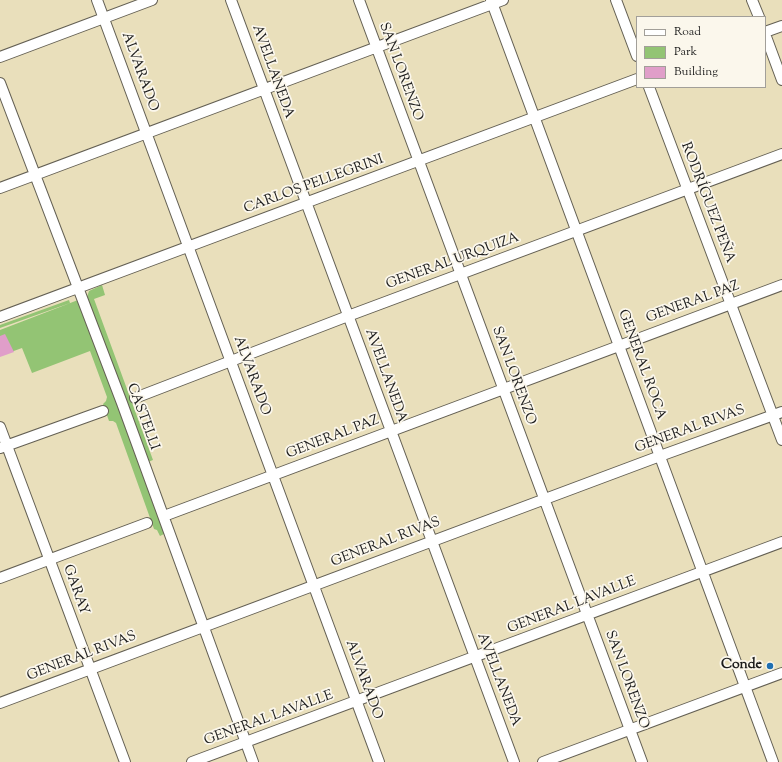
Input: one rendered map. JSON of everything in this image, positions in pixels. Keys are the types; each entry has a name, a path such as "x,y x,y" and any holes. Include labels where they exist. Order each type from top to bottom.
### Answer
{"street":[{"name":"ALVARADO","path":"97,0 378,762"},
{"path":"0,57 152,0"},
{"name":"AVELLANEDA","path":"231,0 474,658 514,762"},
{"name":"SAN LORENZO","path":"359,0 642,762"},
{"path":"0,188 376,48 492,2 503,0"},
{"path":"616,0 636,53"},
{"path":"752,0 759,16"},
{"name":"GENERAL ROCA","path":"492,2 702,572 746,686 772,762"},
{"path":"766,33 782,26"},
{"path":"766,36 782,80"},
{"name":"CARLOS PELLEGRINI","path":"0,316 636,80"},
{"name":"CASTELLI","path":"0,83 164,516 253,762"},
{"name":"RODRÍGUEZ PEÑA","path":"648,88 730,304 777,414 782,440"},
{"name":"GENERAL URQUIZA","path":"135,398 348,316 782,154"},
{"name":"GENERAL PAZ","path":"164,516 782,285"},
{"path":"3,447 103,411"},
{"name":"GENERAL RIVAS","path":"0,703 431,541 777,414"},
{"name":"GARAY","path":"0,427 3,447 50,560 125,762"},
{"path":"0,578 147,523"},
{"name":"GENERAL LAVALLE","path":"192,762 782,542"},
{"path":"544,762 782,673"}],"green space":[{"path":"102,285 105,295 94,299 153,460 148,462 87,297 89,291"},
{"path":"69,300 70,303 0,328 0,325"},
{"path":"78,300 166,533 160,536 157,530 154,529 116,423 109,421 103,404 107,397 90,351 32,373 22,348 0,356 0,330"}],"building":[{"path":"5,334 14,352 0,357 0,336"}],"place":[{"name":"Conde","path":"770,666"}]}
